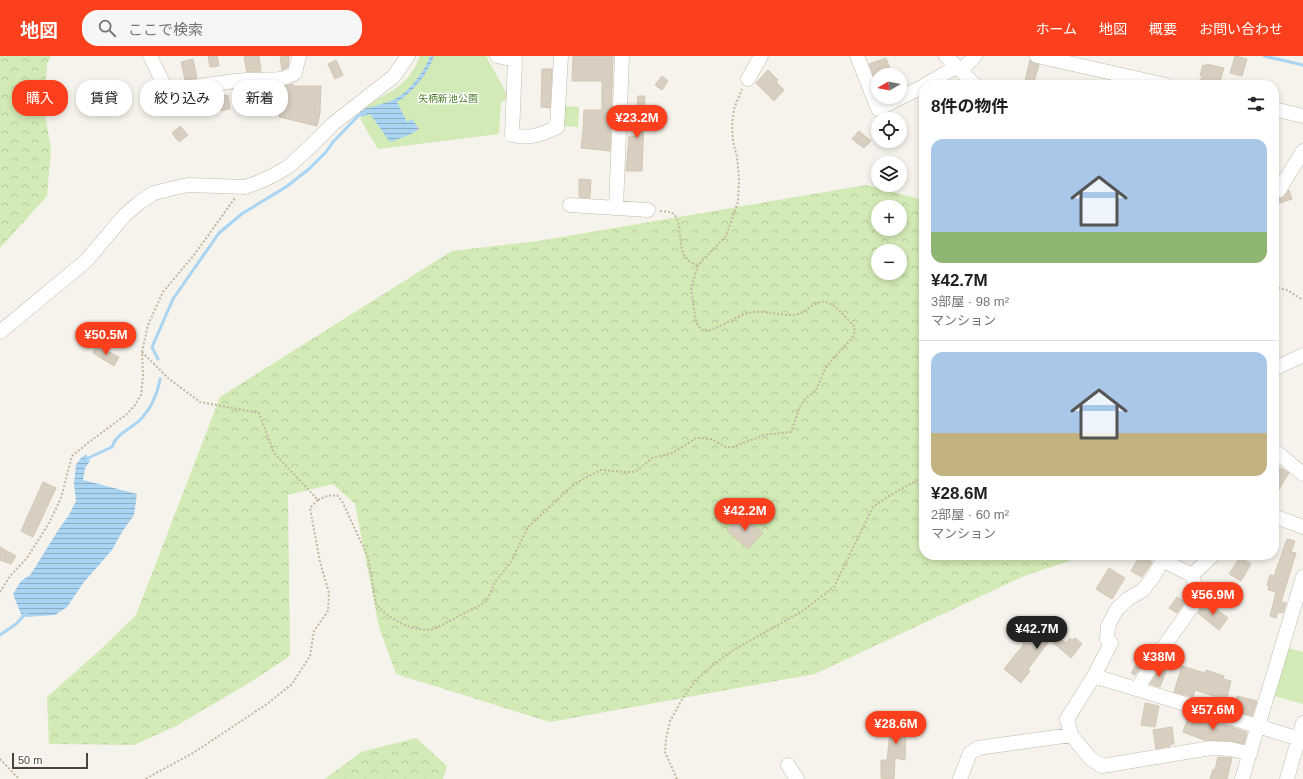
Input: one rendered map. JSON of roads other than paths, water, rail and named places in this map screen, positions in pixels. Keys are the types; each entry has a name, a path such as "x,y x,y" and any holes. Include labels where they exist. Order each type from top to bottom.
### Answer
{"street":[{"path":"150,56 167,91 247,80 278,80 295,73 299,56"},
{"path":"0,332 86,261 125,215 140,202 154,193 188,185 245,187 259,182 288,167 334,123 393,77 408,56"},
{"path":"497,56 515,60 512,135 523,138 541,135 557,127 561,56"},
{"path":"616,208 622,56"},
{"path":"748,79 761,56"},
{"path":"858,56 878,109 919,88"},
{"path":"946,56 970,80"},
{"path":"936,80 959,69 975,56"},
{"path":"1037,56 1144,80"},
{"path":"1279,110 1303,116"},
{"path":"1279,190 1303,151"},
{"path":"570,205 648,210"},
{"path":"1279,366 1303,355"},
{"path":"1279,454 1303,474"},
{"path":"1279,518 1303,526"},
{"path":"1163,560 1143,590 1128,599 1117,609 1108,626 1107,639 1111,643 1094,676 1067,719 1071,735 1091,759 1102,766 1212,748 1250,754"},
{"path":"1137,689 1162,649 1199,597 1192,575 1167,560"},
{"path":"1192,575 1207,560"},
{"path":"1242,779 1301,592 1303,577"},
{"path":"1094,676 1301,739"},
{"path":"1287,779 1301,739 1303,722"},
{"path":"960,779 970,753 978,748 1071,735"},
{"path":"788,765 797,779"}],"water":[{"path":"430,56 434,56 424,76 409,93 397,102 407,122 412,119 419,129 409,135 390,142 370,114 362,117 359,110 395,99 400,96 416,80 428,62"},
{"path":"86,454 90,461 85,468 83,480 137,494 134,515 112,550 84,582 67,607 55,615 26,617 21,614 13,594 21,581 30,575 69,515 76,501 74,484 76,465"}],"waterway":[{"path":"1264,56 1303,65"},
{"path":"158,359 152,347 173,299 219,233 243,213 286,187 309,169 358,116 365,113"},
{"path":"86,459 112,447 120,435 139,421 153,402 160,379"},
{"path":"0,635 16,624 26,613"}],"park label":[{"name":"矢柄新池公園","path":"448,98"}]}
